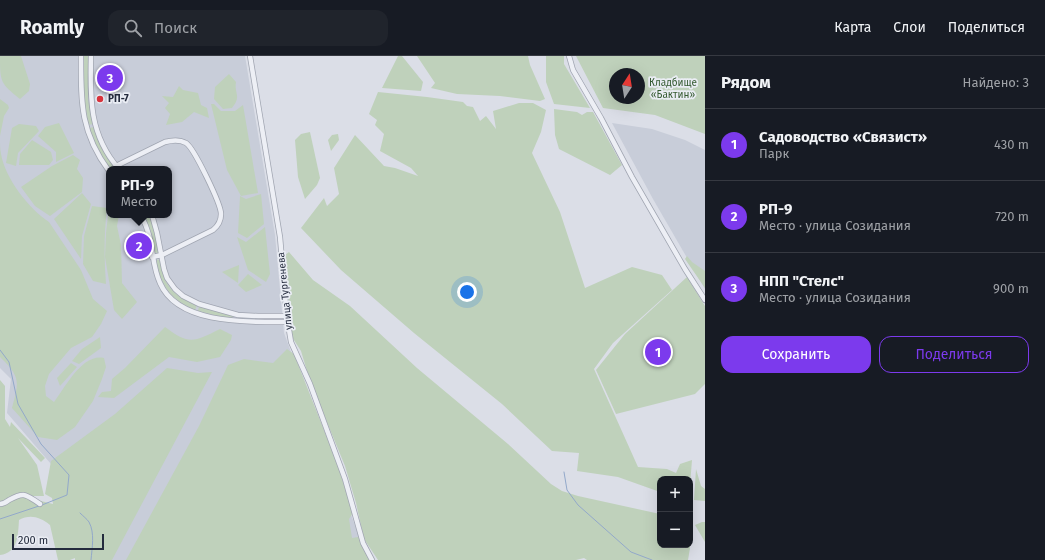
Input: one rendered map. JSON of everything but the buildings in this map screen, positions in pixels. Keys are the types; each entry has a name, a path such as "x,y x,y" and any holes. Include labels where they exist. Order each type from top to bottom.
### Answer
{"street":[{"path":"81,56 82,110 86,128 92,143 106,167"},
{"path":"91,56 90,99 95,125 100,139 116,166"},
{"name":"улица Тургенева","path":"250,56 280,237 286,316 291,342 310,384 345,479 363,542 372,560"},
{"path":"569,56 573,70 601,118 632,177 685,269 705,300"},
{"path":"119,166 171,140 180,140 186,143 194,153 220,206 220,221 216,228 162,255 152,257"},
{"path":"142,218 148,235 152,257 160,283 168,296 173,300 196,313 232,321 287,322"},
{"path":"153,218 168,278 175,289 183,296 199,304 246,316 286,316"},
{"path":"232,321 235,317 233,313"},
{"path":"0,504 4,504 21,494 25,494 40,504"}],"shaded area":[{"path":"0,56 245,56 275,235 284,333 369,560 79,560 51,464 7,413 11,379 0,368"},
{"path":"612,123 652,129 685,140 705,150 705,289 653,199"}],"green space":[{"path":"0,56 21,56 30,84 29,91 20,99 8,89 2,81"},
{"path":"83,56 89,56 88,99 93,124 88,125 83,89"},
{"path":"398,56 402,56 423,82 421,91 382,88"},
{"path":"417,56 528,56 530,65 545,99 540,101 500,96 457,94 431,88 435,83"},
{"path":"546,56 564,56 564,64 590,108 554,104 546,82"},
{"name":"Кладбище «Бактин»","path":"576,56 705,56 705,134 655,115 603,108"},
{"path":"229,74 236,82 237,101 232,108 223,109 214,99 215,87"},
{"path":"179,86 183,90 198,93 201,105 207,108 209,118 194,112 182,122 166,125 170,114 165,108 169,103 162,96 173,97"},
{"path":"378,92 463,102 467,106 473,107 480,121 486,116 496,129 493,111 519,103 533,103 546,110 541,132 532,153 560,212 585,288 632,267 662,275 672,290 613,343 594,369 638,467 667,469 676,473 680,464 692,460 691,476 657,476 657,491 618,477 577,471 579,453 552,451 502,404 414,333 341,270 301,228 324,198 327,206 339,194 334,168 355,135 384,166 418,176 411,168 380,151 384,134 375,125 377,120 369,114"},
{"path":"0,99 8,105 9,108 4,116 0,136"},
{"path":"211,104 214,104 221,111 235,111 243,105 258,193 241,196 227,170"},
{"path":"554,109 577,112 582,115 587,112 593,112 622,165 610,175 559,149 555,135"},
{"path":"59,123 74,153 56,162 56,152 38,136 45,127"},
{"path":"19,124 36,126 39,131 18,153 16,166 6,163 12,128"},
{"path":"94,127 107,155 114,166 108,166 98,149 89,128"},
{"path":"310,132 320,178 317,185 305,199 298,177 295,140 301,134"},
{"path":"338,134 339,140 331,151 328,140 332,135"},
{"path":"0,139 3,163 13,183 26,201 49,222 81,270 93,299 107,311 101,324 92,337 71,348 49,374 45,386 46,396 54,402 75,373 88,361 96,358 104,358 106,367 93,401 75,427 57,440 38,437 12,408 17,386 15,375 0,357"},
{"path":"32,140 51,152 53,160 49,165 19,165 20,154"},
{"path":"73,155 80,160 77,169 83,178 82,192 50,216 35,206 21,187 52,166"},
{"path":"82,193 91,204 82,236 81,259 54,219"},
{"path":"261,194 264,224 247,238 238,233 240,196 246,199"},
{"path":"92,206 106,208 106,284 93,281 83,264 84,236"},
{"path":"108,218 118,218 117,226 121,245 122,283 137,302 122,319 114,310 105,257"},
{"path":"145,218 151,218 155,233 158,254 155,252 152,234"},
{"path":"265,227 270,274 266,282 248,270 237,237 246,242"},
{"path":"289,252 313,280 350,306 417,368 508,444 551,484 562,491 578,496 657,513 657,548 690,548 688,560 587,560 584,558 576,560 378,560 364,539 356,503 345,466 310,381 301,351 292,337 285,255"},
{"path":"687,256 692,262 705,271 705,288 685,259"},
{"path":"158,259 163,269 165,280 178,296 197,305 195,310 180,302 169,292 158,271 156,262"},
{"path":"239,265 238,283 222,272"},
{"path":"248,274 262,285 246,292 238,285"},
{"path":"687,277 705,306 705,384 695,394 616,414 596,370 625,334"},
{"path":"199,306 232,315 233,317 230,319 198,311"},
{"path":"165,327 180,337 192,340 204,337 220,329 232,335 231,340 220,357 197,362 169,357 114,398 98,397 102,392 111,391 112,379 125,368"},
{"path":"100,337 101,348 79,364 72,361 82,349"},
{"path":"287,349 294,354 337,463 353,513 349,519 352,538 358,537 370,560 126,560 199,426 228,365 244,359 273,363"},
{"path":"71,363 77,367 60,386 57,378"},
{"path":"167,368 198,373 212,372 112,560 75,560 75,558 70,560 58,560 50,525 35,517 27,517 19,520 14,547 6,554 0,555 0,380 5,386 5,419 10,427 11,422 45,458 41,462 18,438 37,465 44,496 28,496 33,499 53,504 52,498 45,494 51,461 115,414"},
{"path":"696,469 701,486 705,489 705,501 694,500"},
{"path":"705,522 705,542 695,525"}],"waterway":[{"path":"0,350 9,362 18,404 41,444 69,475 67,495 42,505"},
{"path":"564,472 567,490 578,505 631,552 652,560"},
{"path":"0,519 39,506"},
{"path":"80,513 91,526 93,541 91,560"}],"place":[{"name":"НПП \"Стелс\"","path":"110,78"},
{"name":"РП-7","path":"100,99"},
{"name":"РП-9","path":"139,246"},
{"name":"Садоводство «Связист»","path":"658,352"}]}
